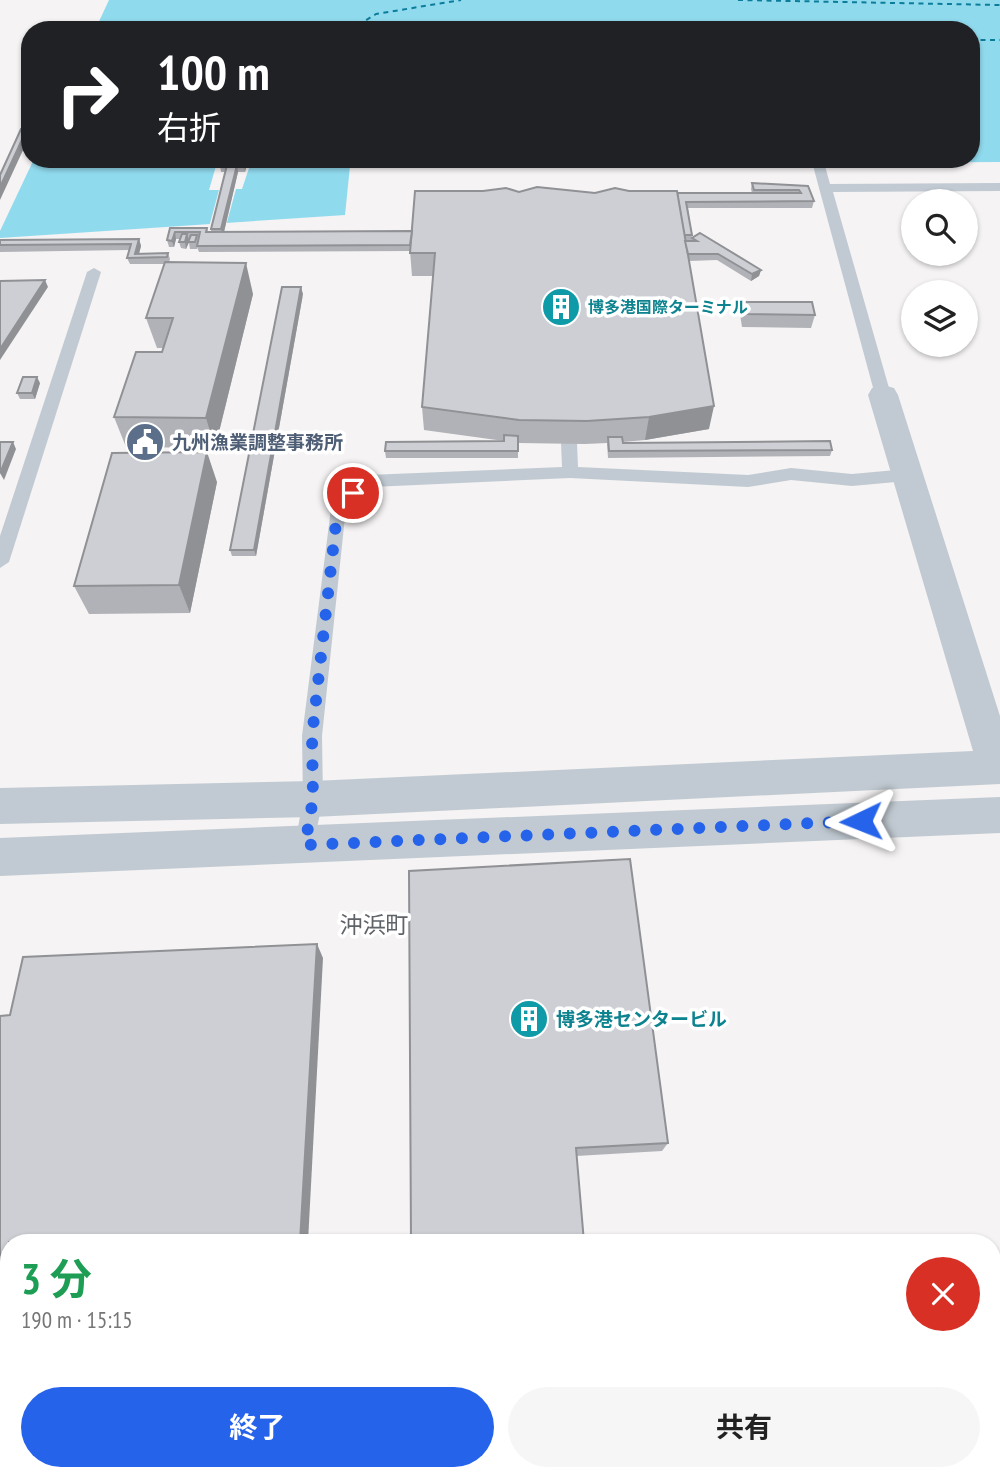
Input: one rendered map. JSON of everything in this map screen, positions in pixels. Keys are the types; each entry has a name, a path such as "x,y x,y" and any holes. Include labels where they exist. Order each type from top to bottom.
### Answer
{"street":[{"path":"0,806 313,799 999,768 883,395"},
{"path":"0,857 1000,815"}],"lane":[{"path":"820,168 883,395"},
{"path":"827,188 1000,187"},
{"path":"0,562 94,272"},
{"path":"567,405 570,472"},
{"path":"305,845 313,799 312,736 338,505 368,481 570,472 748,481 791,474 852,480 908,475"}],"water":[{"path":"109,0 1000,0 1000,162 980,162 980,21 99,21"},
{"path":"30,168 350,168 345,215 0,238 0,231"}],"pier":[{"path":"215,168 249,168 242,189 236,189 226,226 209,227 219,190 209,190"}],"building":[{"path":"21,129 21,142 0,187 0,175"},
{"path":"226,168 236,168 221,229 211,229"},
{"path":"752,183 808,186 814,201 686,202 692,235 684,235 677,193 801,193 799,190 754,190"},
{"name":"博多港国際ターミナル","path":"537,187 595,193 615,188 629,191 677,191 714,406 649,417 587,421 519,420 422,407 435,253 410,253 415,191 483,191 506,188 519,192"},
{"path":"170,228 207,228 206,232 412,231 410,245 197,246 200,232 175,232 172,241 167,240"},
{"path":"700,233 761,270 752,274 718,254 688,254 685,241 697,241 692,238"},
{"path":"182,234 187,234 185,242 179,242"},
{"path":"191,235 197,235 195,242 188,242"},
{"path":"139,239 135,254 168,253 167,257 127,258 131,244 0,245 0,240"},
{"path":"165,262 246,263 206,418 114,417 136,352 162,352 173,318 146,318"},
{"path":"45,280 0,349 0,281"},
{"path":"282,287 301,287 254,550 230,550"},
{"path":"743,302 812,302 815,315 746,314"},
{"path":"23,377 37,377 32,393 17,393"},
{"path":"504,435 518,436 518,451 385,451 386,442 504,441"},
{"path":"608,437 622,437 623,443 830,441 832,450 609,451"},
{"path":"0,442 13,442 0,473"},
{"path":"207,452 179,585 74,586 112,453"},
{"name":"博多港センタービル","path":"630,859 668,1143 576,1148 583,1234 411,1234 409,871"},
{"path":"317,944 300,1234 0,1234 0,1016 10,1015 23,957"}],"ferry route":[{"path":"365,21 376,14 461,0"},
{"path":"738,0 1000,5"},
{"path":"980,40 1000,40"}],"place":[{"name":"博多港国際ターミナル","path":"561,307"},
{"name":"九州漁業調整事務所","path":"145,442"},
{"name":"博多港センタービル","path":"529,1019"}],"district":[{"name":"沖浜町","path":"374,924"}],"route":[{"path":"353,493 338,505 312,736 313,799 305,845 861,821"}]}
